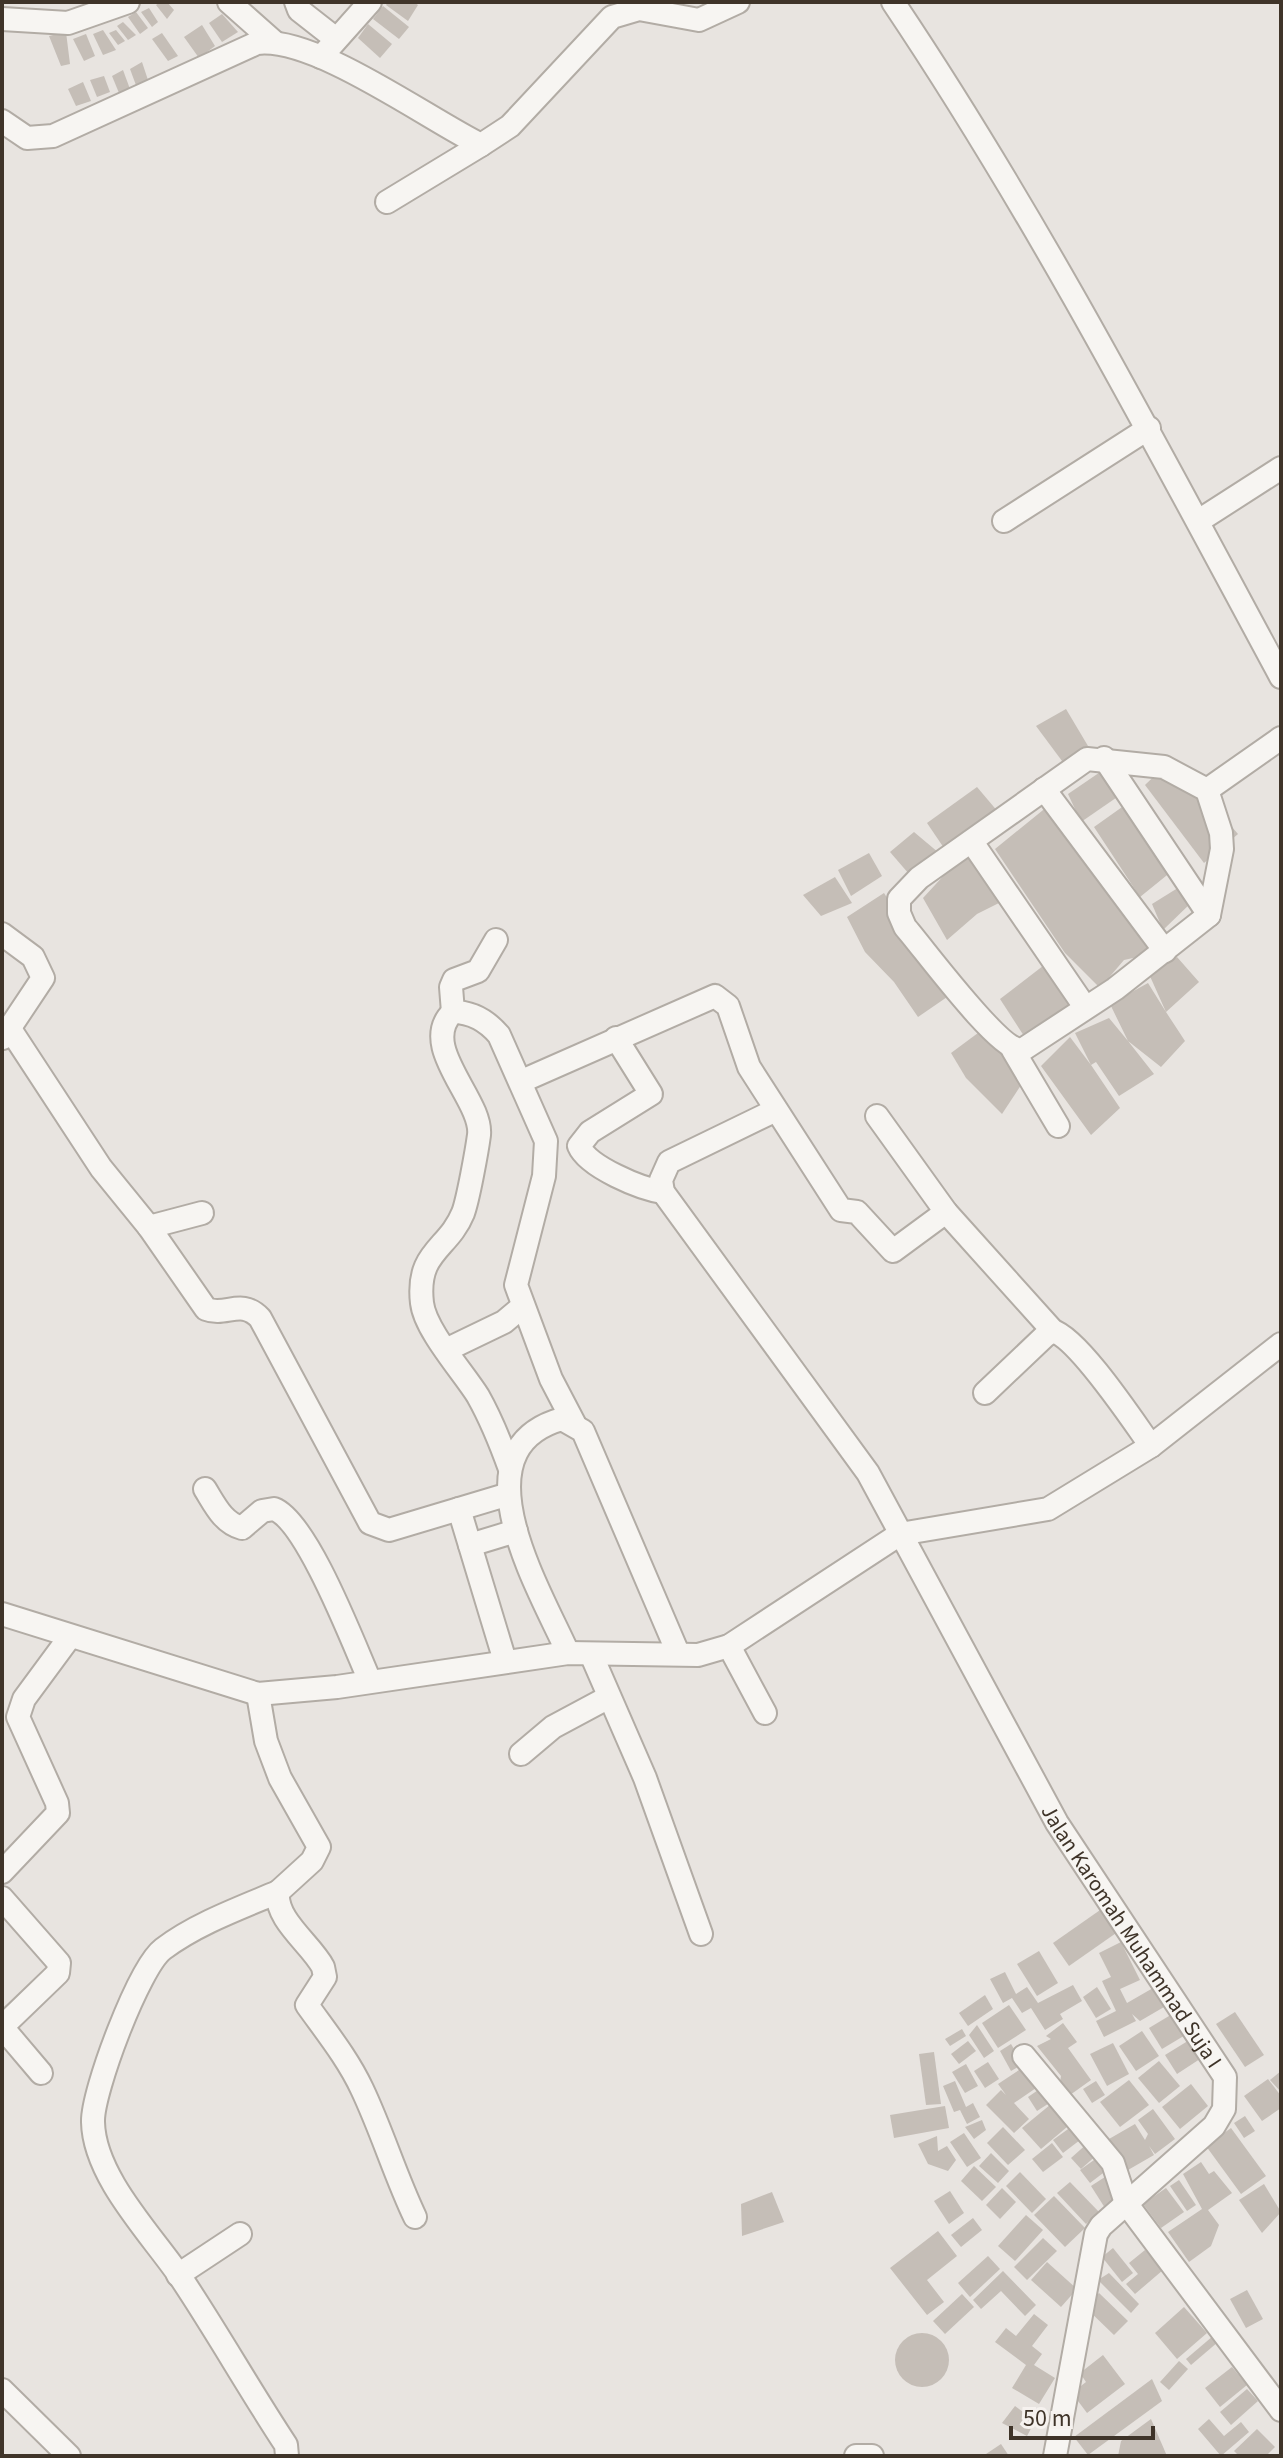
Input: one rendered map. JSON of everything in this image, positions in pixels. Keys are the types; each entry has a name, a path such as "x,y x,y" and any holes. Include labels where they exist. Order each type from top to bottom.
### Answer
{"street":[{"path":"2,19 68,23 128,2"},
{"path":"229,2 273,41 321,57 481,145"},
{"path":"296,2 299,10 336,39"},
{"path":"321,57 370,2"},
{"path":"387,202 510,126 612,17 639,9 699,20 738,2"},
{"path":"893,2 958,100 1149,428 1281,677"},
{"path":"2,121 27,138 53,136 257,43 273,41"},
{"path":"1004,521 1149,428"},
{"path":"1200,520 1281,468"},
{"path":"1207,790 1281,738"},
{"path":"1104,758 1209,915"},
{"path":"1013,1050 1022,1050 1039,1042 1165,951 1209,915 1222,849 1221,833 1207,790 1164,767 1104,758 1087,759 919,878 899,899 899,913 905,927 993,1033 1013,1050 1058,1126"},
{"path":"1044,789 1165,951"},
{"path":"972,842 1085,1007"},
{"path":"2,934 33,957 43,978 6,1034 206,1309 216,1312 236,1306 247,1308 260,1318 370,1523 389,1530 509,1494"},
{"path":"496,940 478,971 454,980 451,987 453,1012 447,1018 444,1040 448,1064 475,1112 479,1134 463,1215 430,1255 421,1286 422,1306 428,1322 480,1399 510,1469"},
{"path":"522,1081 715,996 724,999 749,1067 835,1204 844,1212 861,1216 889,1249 897,1251 946,1212"},
{"path":"453,1012 472,1015 491,1025 522,1081 546,1141 544,1176 516,1285 551,1379 574,1423 583,1431 678,1653"},
{"path":"616,1038 651,1094 600,1124 579,1146 592,1160 636,1186 663,1192 661,1180 669,1162 776,1110"},
{"path":"877,1116 946,1212 1053,1331 1068,1338 1151,1446"},
{"name":"Jalan Karomah Muhammad Suja I","path":"663,1192 868,1473 1057,1823 1225,2077 1224,2109 1214,2126 1101,2226 1093,2244 1055,2456"},
{"path":"149,1227 202,1213"},
{"path":"448,1349 504,1322 523,1306"},
{"path":"985,1393 1007,1369 1053,1331"},
{"path":"2,1614 69,1638 258,1694 580,1654 698,1655 729,1646 900,1534 1048,1509 1151,1446 1281,1344"},
{"path":"574,1423 562,1419 532,1431 512,1457 509,1494 516,1531 580,1654 609,1697 645,1778 701,1934"},
{"path":"205,1489 220,1513 237,1527 242,1528 262,1511 274,1509 289,1519 309,1549 370,1681"},
{"path":"459,1509 505,1661"},
{"path":"470,1545 516,1531"},
{"path":"2,1872 42,1834 58,1813 57,1803 18,1712 24,1699 69,1638"},
{"path":"729,1646 765,1713"},
{"path":"258,1694 266,1741 280,1778 319,1847 312,1861 278,1892 232,1911 161,1950 148,1969 109,2055 92,2121 98,2147 117,2189 178,2275 286,2445 287,2456"},
{"path":"521,1754 553,1727 609,1697"},
{"path":"278,1892 282,1912 323,1967 325,1977 307,2005 348,2062 363,2091 390,2165 415,2217"},
{"path":"2,1898 52,1953 59,1967 58,1973 2,2027 41,2073"},
{"path":"1024,2056 1113,2163 1126,2203 1281,2410"},
{"path":"178,2275 240,2234"},
{"path":"2,2390 69,2456"},
{"path":"856,2456 872,2456"}],"building":[{"path":"167,2 174,10 167,19 156,5"},
{"path":"388,2 414,2 418,5 408,21 386,5"},
{"path":"383,6 409,27 399,39 373,19"},
{"path":"149,8 158,22 152,27 141,12"},
{"path":"136,12 148,28 140,34 128,17"},
{"path":"222,14 238,32 222,42 209,23"},
{"path":"123,22 136,35 128,40 117,26"},
{"path":"368,24 392,44 380,58 358,38"},
{"path":"202,25 215,46 199,58 184,37"},
{"path":"103,30 116,50 103,55 93,34"},
{"path":"116,30 125,41 118,45 109,33"},
{"path":"66,32 70,64 61,66 49,36"},
{"path":"162,33 178,56 168,61 152,39"},
{"path":"86,34 95,56 84,61 73,39"},
{"path":"142,62 149,83 137,88 130,69"},
{"path":"123,70 130,89 119,93 112,76"},
{"path":"104,76 110,92 97,97 90,80"},
{"path":"83,82 91,101 76,106 68,89"},
{"path":"1066,709 1091,751 1065,765 1036,726"},
{"path":"1172,759 1238,834 1204,863 1145,785"},
{"path":"1109,766 1126,791 1081,822 1068,794"},
{"path":"977,787 999,813 946,851 927,823"},
{"path":"1132,800 1148,824 1139,831 1177,867 1140,897 1094,827"},
{"path":"1048,806 1165,951 1124,960 1100,988 1065,953 995,849"},
{"path":"914,832 939,853 909,874 890,852"},
{"path":"869,853 882,876 851,896 838,870"},
{"path":"971,856 1003,901 977,914 947,940 923,898 947,872"},
{"path":"835,877 852,903 821,916 803,895"},
{"path":"1181,886 1193,901 1163,930 1152,904"},
{"path":"884,893 950,995 918,1017 894,982 865,952 847,917"},
{"path":"1177,957 1199,982 1166,1012 1149,974"},
{"path":"1052,959 1079,998 1024,1036 1000,999"},
{"path":"1148,983 1185,1041 1161,1067 1128,1041 1110,1004"},
{"path":"1109,1018 1154,1074 1119,1096 1096,1062 1091,1065 1075,1033"},
{"path":"982,1030 1027,1076 1002,1114 966,1078 951,1053"},
{"path":"1070,1037 1120,1108 1091,1135 1041,1066"},
{"path":"1103,1908 1119,1931 1069,1966 1053,1943"},
{"path":"1121,1942 1140,1980 1120,1989 1127,2003 1153,1988 1164,2007 1140,2021 1132,2014 1136,2021 1104,2037 1096,2021 1116,2011 1102,1981 1111,1977 1099,1953"},
{"path":"1039,1951 1058,1983 1037,1996 1017,1964"},
{"path":"1005,1972 1016,1994 1027,1987 1038,2003 1073,1985 1082,2001 1060,2014 1063,2019 1045,2030 1031,2008 1022,2013 1012,1998 1003,2003 990,1979"},
{"path":"1097,1987 1111,2009 1096,2018 1083,1997"},
{"path":"985,1995 993,2009 968,2026 959,2013"},
{"path":"1009,2005 1026,2030 998,2048 982,2023"},
{"path":"1235,2012 1264,2055 1245,2067 1216,2024"},
{"path":"1174,2013 1187,2034 1162,2049 1149,2028"},
{"path":"1063,2023 1077,2042 1068,2048 1091,2080 1070,2095 1060,2082 1061,2076 1037,2046 1051,2039 1046,2036"},
{"path":"977,2025 994,2051 984,2058 969,2035"},
{"path":"962,2029 966,2036 950,2046 945,2039"},
{"path":"1142,2031 1159,2056 1136,2071 1119,2046"},
{"path":"1191,2039 1203,2057 1177,2074 1165,2055"},
{"path":"968,2041 976,2051 959,2064 951,2054"},
{"path":"1113,2043 1129,2074 1107,2086 1090,2054"},
{"path":"1011,2044 1023,2064 1011,2071 1000,2051"},
{"path":"934,2052 941,2104 926,2105 919,2054"},
{"path":"1159,2061 1180,2086 1159,2103 1138,2078"},
{"path":"988,2062 999,2079 985,2088 974,2071"},
{"path":"966,2064 978,2086 965,2093 952,2072"},
{"path":"1022,2068 1036,2088 1014,2103 1029,2119 1014,2133 986,2105 1001,2090 1006,2095 998,2084"},
{"path":"1281,2071 1281,2092 1270,2080"},
{"path":"1268,2079 1281,2096 1281,2108 1262,2121 1244,2096"},
{"path":"1129,2080 1149,2105 1120,2127 1100,2102"},
{"path":"955,2081 966,2107 973,2103 980,2117 967,2124 960,2110 954,2112 943,2086"},
{"path":"1096,2081 1105,2095 1092,2103 1083,2089"},
{"path":"1191,2084 1208,2106 1180,2129 1162,2107"},
{"path":"1044,2086 1054,2100 1037,2111 1028,2097"},
{"path":"1056,2100 1074,2121 1041,2149 1022,2128"},
{"path":"945,2106 949,2128 894,2138 890,2115"},
{"path":"1153,2109 1175,2139 1155,2154 1149,2146 1154,2155 1128,2170 1109,2139 1135,2124 1145,2140 1148,2134 1138,2120"},
{"path":"1245,2116 1255,2131 1244,2138 1234,2123"},
{"path":"982,2120 986,2130 974,2139 965,2127"},
{"path":"1075,2124 1084,2137 1063,2153 1053,2140"},
{"path":"1003,2127 1025,2150 1008,2165 987,2143"},
{"path":"1231,2128 1266,2176 1241,2194 1206,2146"},
{"path":"964,2133 981,2158 967,2167 950,2142"},
{"path":"937,2136 938,2151 947,2146 956,2160 948,2171 928,2164 918,2144"},
{"path":"1089,2142 1099,2153 1081,2169 1071,2158"},
{"path":"1052,2143 1063,2157 1043,2172 1032,2159"},
{"path":"991,2153 1009,2171 998,2183 979,2166"},
{"path":"1101,2155 1111,2167 1090,2183 1080,2170"},
{"path":"1201,2162 1209,2174 1214,2171 1232,2193 1208,2210 1219,2225 1211,2246 1189,2262 1168,2232 1202,2209 1183,2174"},
{"path":"974,2166 996,2187 982,2201 961,2181"},
{"path":"1020,2172 1046,2199 1032,2213 1006,2186"},
{"path":"1108,2175 1122,2197 1105,2208 1091,2186"},
{"path":"1179,2180 1196,2205 1187,2211 1170,2186"},
{"path":"1070,2182 1099,2212 1086,2224 1057,2193"},
{"path":"1264,2184 1281,2212 1262,2233 1239,2200"},
{"path":"1002,2188 1016,2202 1000,2219 986,2205"},
{"path":"1166,2188 1184,2212 1161,2228 1143,2204"},
{"path":"950,2191 964,2213 949,2224 934,2201"},
{"path":"772,2192 784,2222 742,2236 741,2204"},
{"path":"1054,2196 1085,2228 1065,2247 1034,2215"},
{"path":"1026,2215 1043,2230 1015,2261 998,2246"},
{"path":"973,2218 982,2230 961,2247 951,2235"},
{"path":"938,2231 957,2256 927,2280 944,2302 927,2315 890,2268"},
{"path":"1043,2238 1057,2251 1027,2280 1014,2267"},
{"path":"1113,2248 1133,2273 1122,2282 1102,2257"},
{"path":"1145,2250 1163,2270 1135,2294 1126,2284 1138,2274 1129,2263"},
{"path":"988,2256 1000,2269 970,2297 958,2283"},
{"path":"1047,2262 1077,2289 1061,2307 1031,2280"},
{"path":"1003,2271 1036,2305 1025,2316 1001,2291 981,2309 973,2300"},
{"path":"1109,2273 1139,2304 1131,2313 1098,2280"},
{"path":"1247,2290 1263,2319 1246,2328 1230,2299"},
{"path":"1099,2293 1128,2321 1114,2335 1085,2307"},
{"path":"962,2294 974,2307 945,2334 933,2321"},
{"path":"1184,2307 1207,2333 1177,2359 1155,2333"},
{"path":"1034,2314 1048,2325 1032,2346 1042,2354 1034,2365 1055,2378 1039,2404 1012,2388 1026,2365 995,2342 1006,2328 1016,2336"},
{"path":"922,2333 941,2341 949,2360 941,2379 922,2387 903,2379 895,2360 903,2341"},
{"path":"1213,2336 1218,2342 1191,2365 1186,2359"},
{"path":"1103,2355 1125,2384 1087,2413 1072,2393 1086,2382 1080,2373"},
{"path":"1179,2361 1188,2369 1169,2390 1160,2382"},
{"path":"1232,2367 1247,2385 1220,2407 1205,2388"},
{"path":"1152,2379 1162,2401 1088,2455 1074,2437"},
{"path":"1247,2389 1258,2401 1231,2425 1220,2412"},
{"path":"1015,2406 1035,2421 1027,2436 1002,2423"},
{"path":"1151,2419 1167,2456 1118,2456 1121,2441"},
{"path":"1209,2419 1224,2436 1241,2422 1249,2432 1221,2456 1198,2429"},
{"path":"1257,2429 1275,2447 1266,2456 1239,2456 1234,2451"},
{"path":"1001,2444 1009,2456 986,2454"}]}
